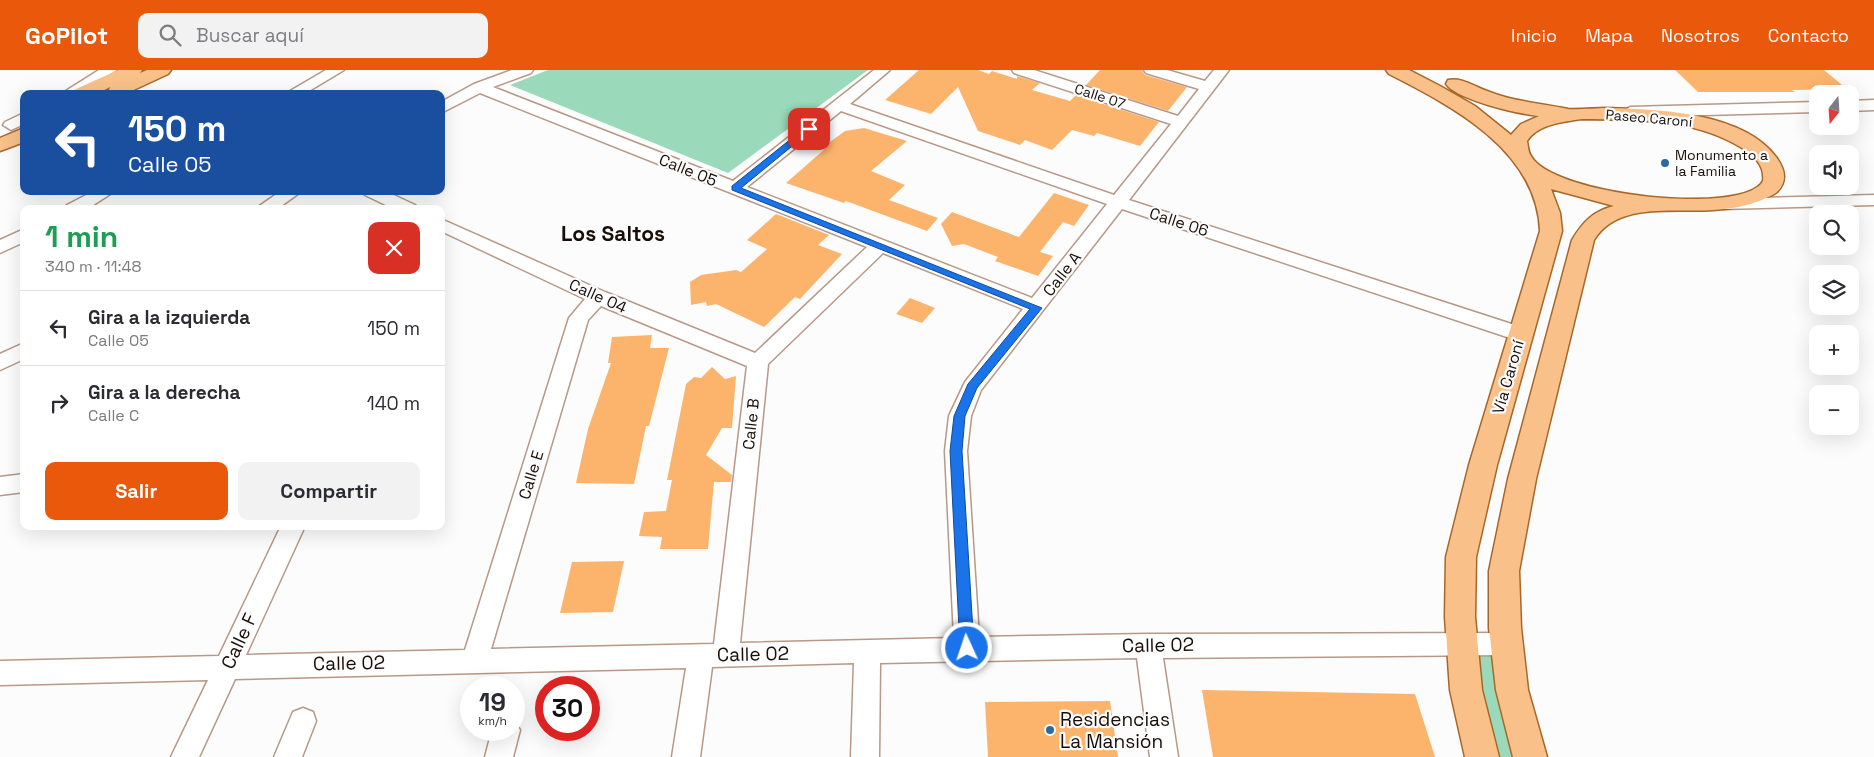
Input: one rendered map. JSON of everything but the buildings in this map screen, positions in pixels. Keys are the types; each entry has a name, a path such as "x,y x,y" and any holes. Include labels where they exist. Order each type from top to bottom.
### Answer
{"main road":[{"path":"90,90 133,70"},
{"path":"119,90 162,70"},
{"name":"Vía Caroní","path":"1395,70 1471,110 1499,132 1525,163 1536,179 1548,203 1550,230 1465,532 1459,582 1466,690 1482,757"},
{"path":"1427,70 1496,102 1538,111 1582,113"},
{"name":"Paseo Caroní","path":"1582,113 1655,116 1700,122 1730,133 1750,143 1760,151 1773,167 1775,176 1773,184 1769,189 1757,195 1685,205 1590,196 1557,185 1537,174 1525,163 1517,141 1524,131 1549,119 1582,113"},
{"path":"0,145 16,126"},
{"path":"1530,757 1512,690 1503,594 1507,547 1522,479 1583,240 1588,229 1598,220 1612,213 1631,208 1685,205"}],"street":[{"path":"75,90 110,70"},
{"path":"300,90 337,70"},
{"path":"445,106 479,88 526,70"},
{"path":"735,188 883,70"},
{"name":"Calle 07","path":"1019,70 1181,122"},
{"path":"1151,70 1209,87"},
{"name":"Calle A","path":"967,648 956,451 960,416 972,387 1037,308 1222,70"},
{"name":"Calle 05","path":"479,88 1037,308"},
{"path":"1859,106 1874,105"},
{"name":"Calle 06","path":"839,106 1119,202 1520,334"},
{"name":"Paseo Caroní","path":"1582,113 1809,107"},
{"path":"81,205 100,195"},
{"path":"271,205 287,195"},
{"path":"379,195 401,205"},
{"name":"Paseo Caroní","path":"1685,205 1874,200"},
{"name":"Calle 04","path":"445,226 598,297 758,362"},
{"path":"0,247 20,237"},
{"path":"758,362 880,245"},
{"name":"Calle E","path":"475,660 579,318 598,297"},
{"path":"0,363 20,352"},
{"name":"Calle B","path":"686,757 714,654 758,362"},
{"path":"0,486 20,484"},
{"name":"Calle F","path":"185,757 292,530"},
{"name":"Calle 02","path":"0,673 967,648 1148,645 1507,644"},
{"path":"1148,645 1164,757"},
{"path":"865,757 867,651"},
{"path":"288,757 303,720"},
{"path":"499,757 503,741"}],"green space":[{"path":"548,70 868,70 728,173 510,85"},
{"path":"1462,643 1507,644 1530,757 1482,757"}],"place":[{"name":"Monumento a la Familia","path":"1665,163"},
{"name":"Residencias La Mansión","path":"1050,730"}],"district":[{"name":"Los Saltos","path":"613,233"}],"route":[{"path":"809,129 735,188 1037,308 972,387 960,416 956,451 967,648"}]}
